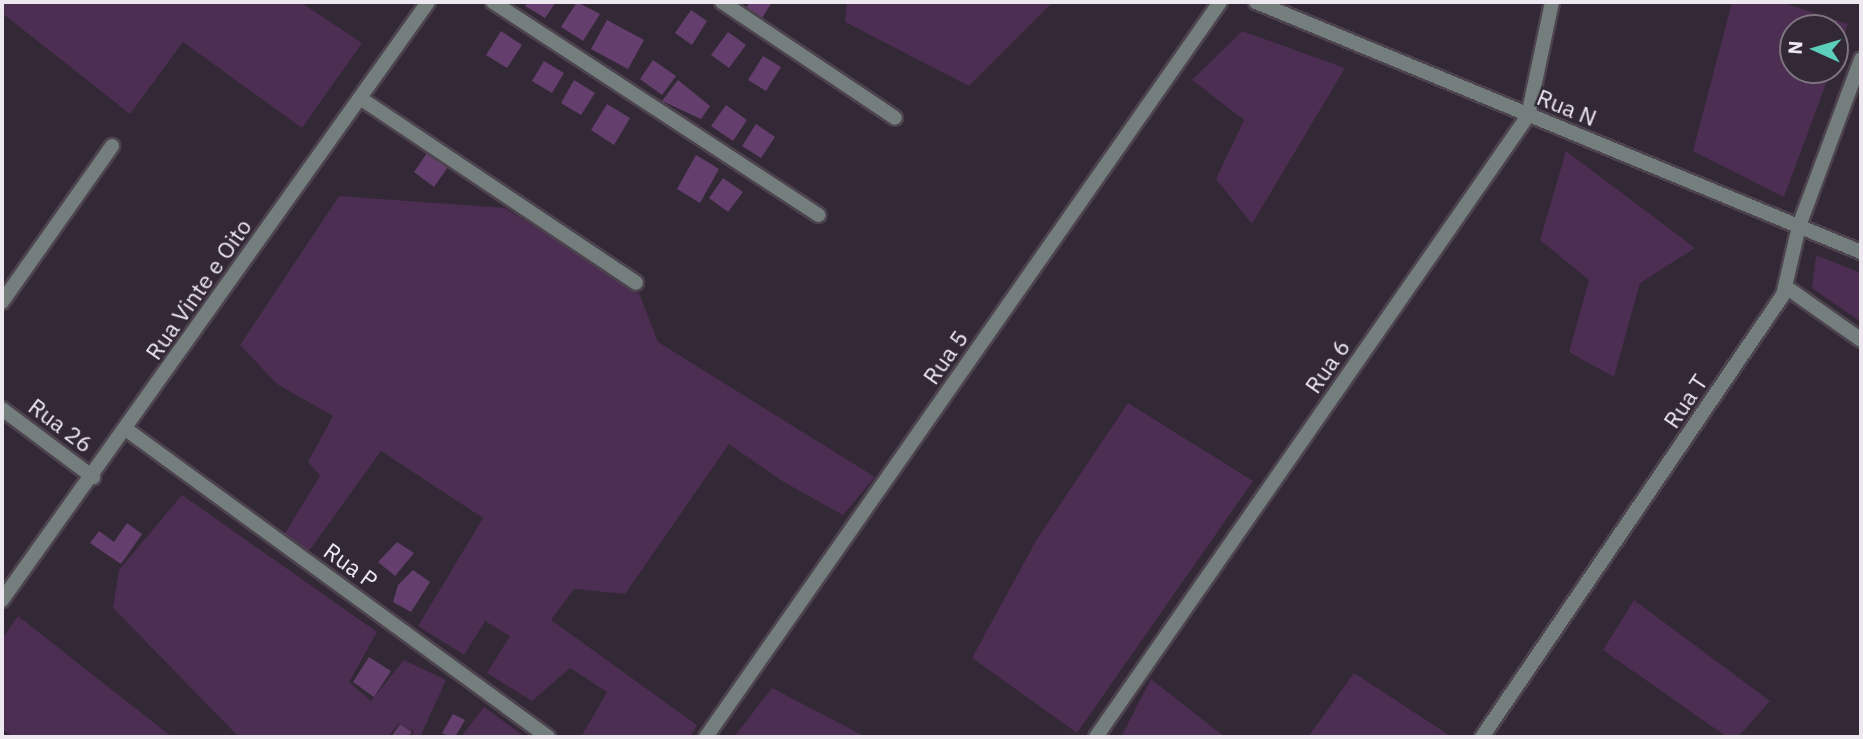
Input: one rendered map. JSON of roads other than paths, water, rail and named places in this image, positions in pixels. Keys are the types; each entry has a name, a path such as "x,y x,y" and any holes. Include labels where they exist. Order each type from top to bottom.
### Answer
{"street":[{"name":"Rua Vinte e Oito","path":"2,600 127,430 428,2"},
{"path":"493,2 818,215"},
{"path":"722,2 895,118"},
{"name":"Rua 5","path":"706,737 1220,2"},
{"name":"Rua N","path":"1256,2 1861,252"},
{"name":"Rua 6","path":"1096,737 1528,116 1552,2"},
{"name":"Rua T","path":"1482,737 1773,312 1786,287 1798,226 1861,59"},
{"path":"360,98 636,283"},
{"path":"2,302 113,146"},
{"path":"1786,287 1861,340"},
{"name":"Rua 26","path":"2,409 93,477"},
{"name":"Rua P","path":"127,430 548,737"}]}
